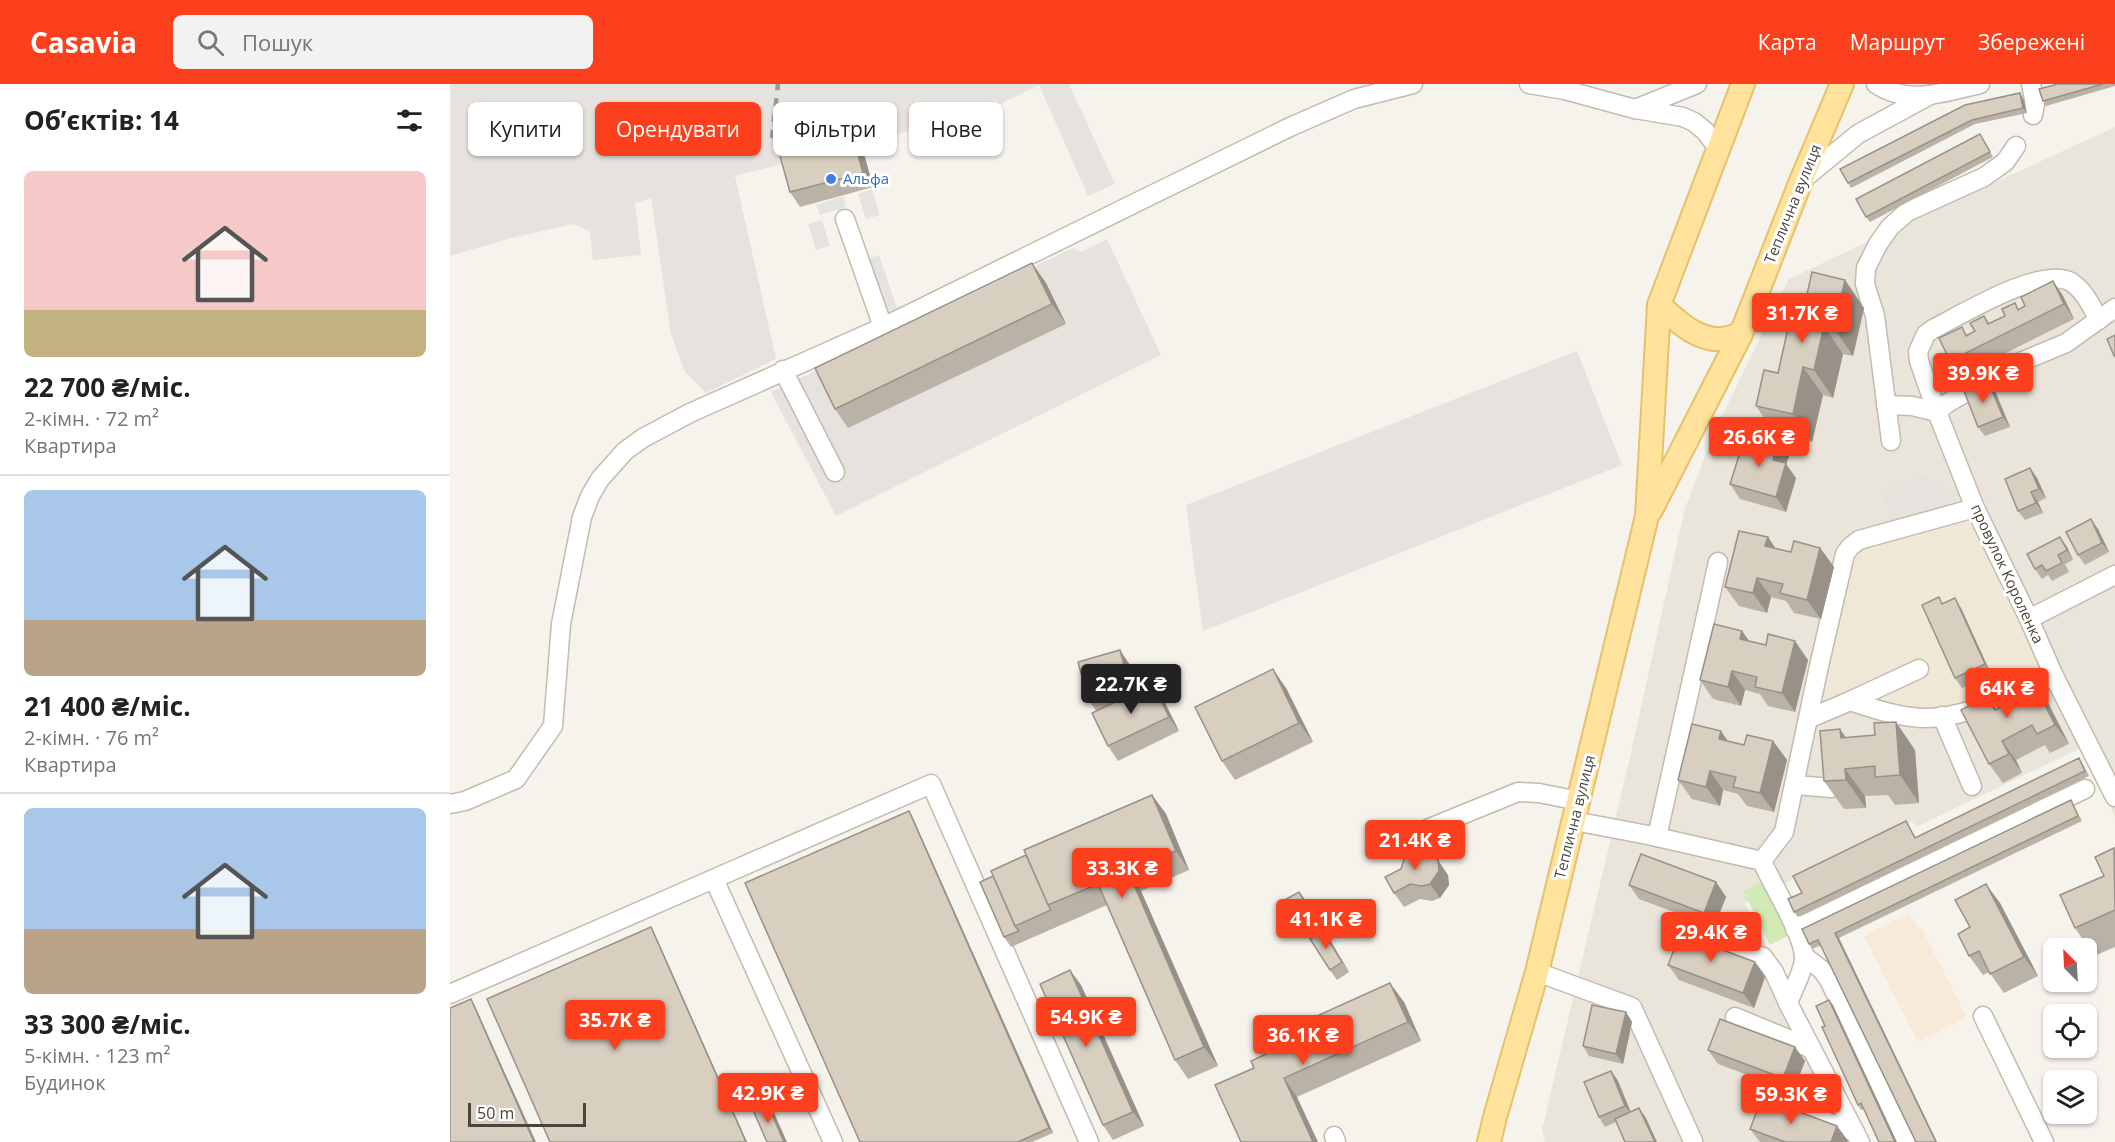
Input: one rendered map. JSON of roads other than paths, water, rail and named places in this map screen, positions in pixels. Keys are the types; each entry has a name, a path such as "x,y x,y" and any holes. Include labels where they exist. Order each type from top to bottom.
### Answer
{"main road":[{"name":"Теплична вулиця","path":"1489,1142 1537,972 1647,516 1659,305 1743,84"},
{"name":"Теплична вулиця","path":"1647,516 1741,334 1842,84"},
{"path":"1659,305 1679,323 1698,334 1721,339 1741,334"},
{"path":"1495,1117 1505,1142"}],"street":[{"path":"450,804 465,801 516,779 553,726 561,624 582,517 590,496 600,480 613,464 643,438 690,413 883,327 1290,127 1354,99 1413,84"},
{"path":"1529,84 1565,87 1635,109 1683,117 1705,131 1718,148"},
{"path":"1635,109 1697,84"},
{"path":"1876,84 1897,94 1980,84"},
{"path":"2031,84 2035,104 2033,115"},
{"path":"1801,181 1858,134 1924,92"},
{"path":"1891,441 1875,316 1865,284 1866,268 1890,227 1907,212 1984,177 2005,162 2016,146"},
{"path":"845,219 883,327"},
{"name":"провулок Короленка","path":"2099,320 2079,288 2069,281 2048,279 2022,284 1933,329 1926,334 1918,351 1919,361 1937,412 1975,508 2054,676 2115,797"},
{"path":"1887,405 1912,406 1937,412 1946,404 2011,366 2066,343 2115,308"},
{"path":"783,370 835,472"},
{"path":"1762,861 1785,832 1844,557 1850,547 1859,540 1975,508"},
{"path":"1657,837 1718,562"},
{"path":"2029,619 2115,575"},
{"path":"1808,719 1919,669"},
{"path":"1850,701 1882,711 1927,718 1967,712 2054,676"},
{"path":"1942,716 1972,786"},
{"path":"450,994 931,784 1089,1142"},
{"path":"1794,785 1832,788"},
{"path":"1795,929 2085,789"},
{"path":"1427,829 1514,793 1539,793 1576,811 1657,837 1762,861"},
{"path":"1762,861 1795,929 1804,956 1803,965 1788,1003"},
{"path":"714,879 833,1142"},
{"path":"1698,935 1763,957 1774,972 1857,1137"},
{"path":"1804,956 1822,970 1829,980 1906,1142"},
{"path":"1537,972 1632,1007 1693,1141"},
{"path":"1983,1016 2044,1142"},
{"path":"1735,1017 1812,1049"},
{"path":"1779,1104 1857,1137"}],"railway":[{"path":"772,138 778,84"}],"place":[{"name":"Альфа","path":"831,179"}]}
